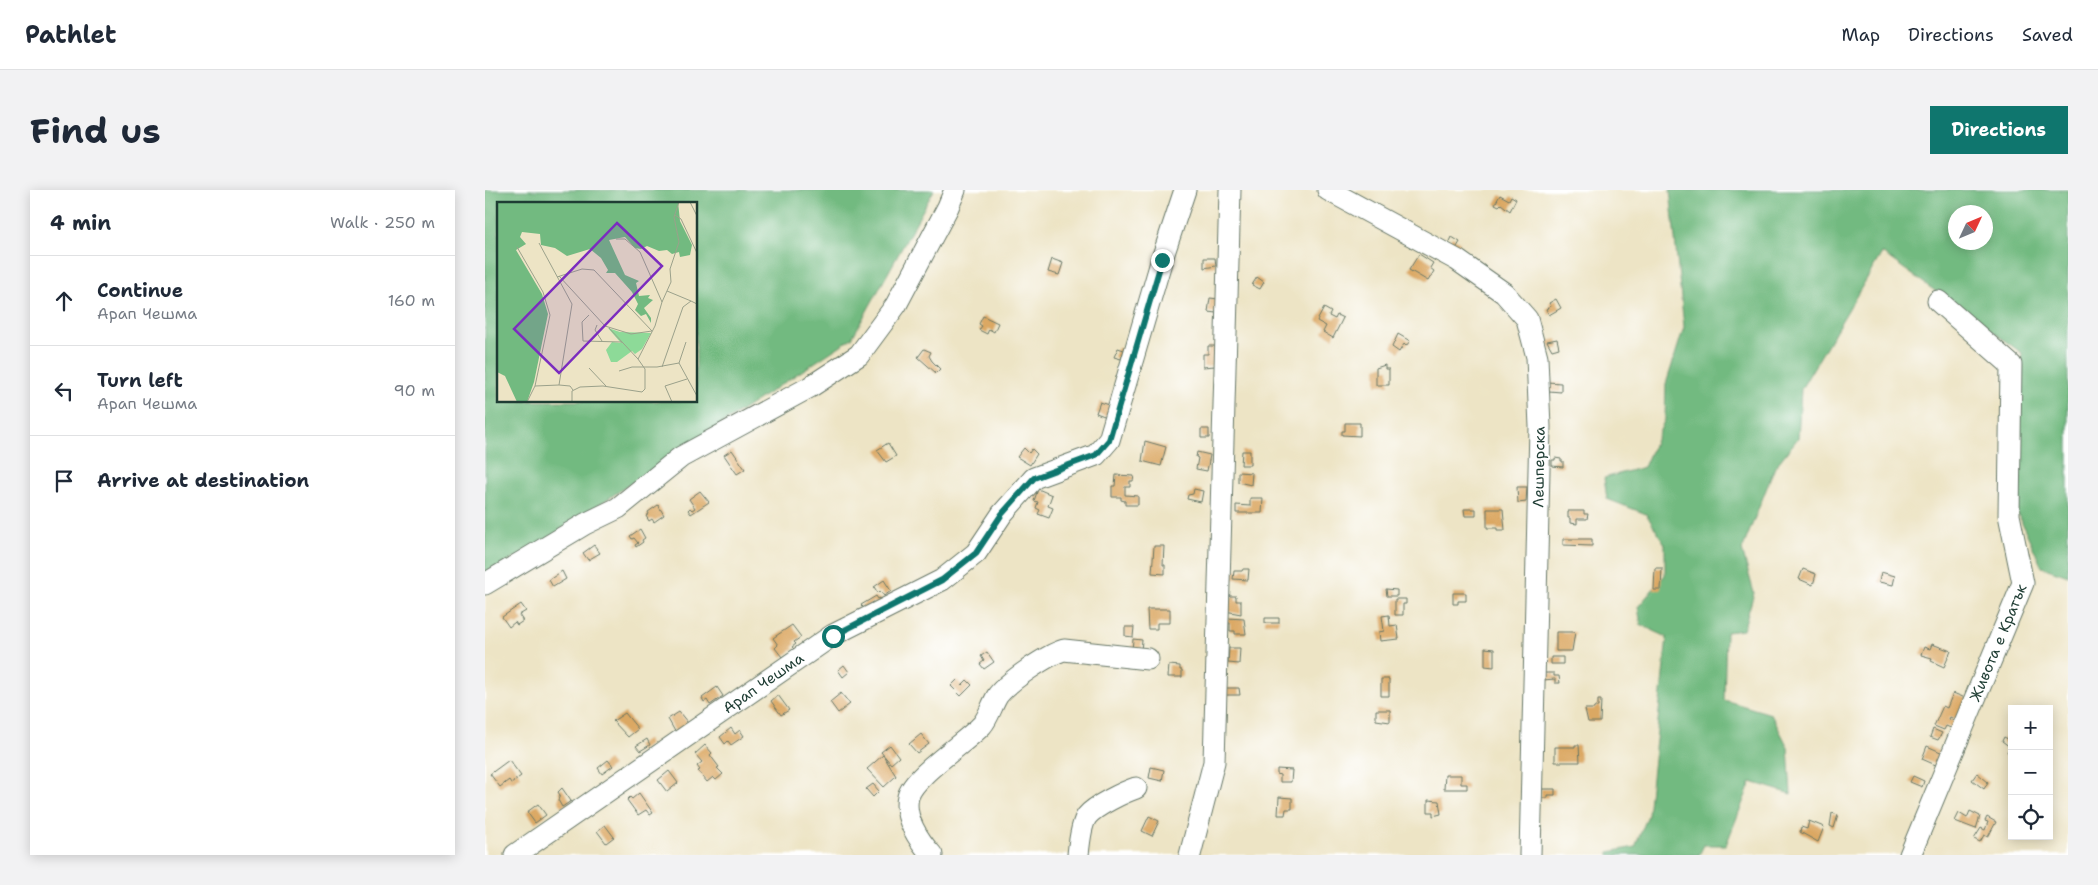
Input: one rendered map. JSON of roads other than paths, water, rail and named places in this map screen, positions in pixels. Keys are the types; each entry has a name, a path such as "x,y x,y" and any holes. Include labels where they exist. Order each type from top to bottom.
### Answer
{"street":[{"path":"485,584 585,524 618,508 681,457 809,387 859,356 896,305 948,207 955,190"},
{"name":"Арап Чешма","path":"515,855 833,636 942,580 976,553 1002,514 1034,478 1096,455 1109,440 1162,260 1185,190"},
{"path":"1190,855 1214,762 1230,190"},
{"name":"Лешперска","path":"1328,190 1457,260 1504,293 1527,318 1537,357 1540,427 1530,855"},
{"name":"Живота е Кратък","path":"1910,855 2023,583 2009,515 2011,365 1938,301"},
{"path":"932,855 924,846 910,820 907,805 909,794 920,780 983,724 999,695 1051,654 1064,650 1148,659"},
{"path":"1078,855 1079,841 1087,816 1124,792 1136,788"}]}
